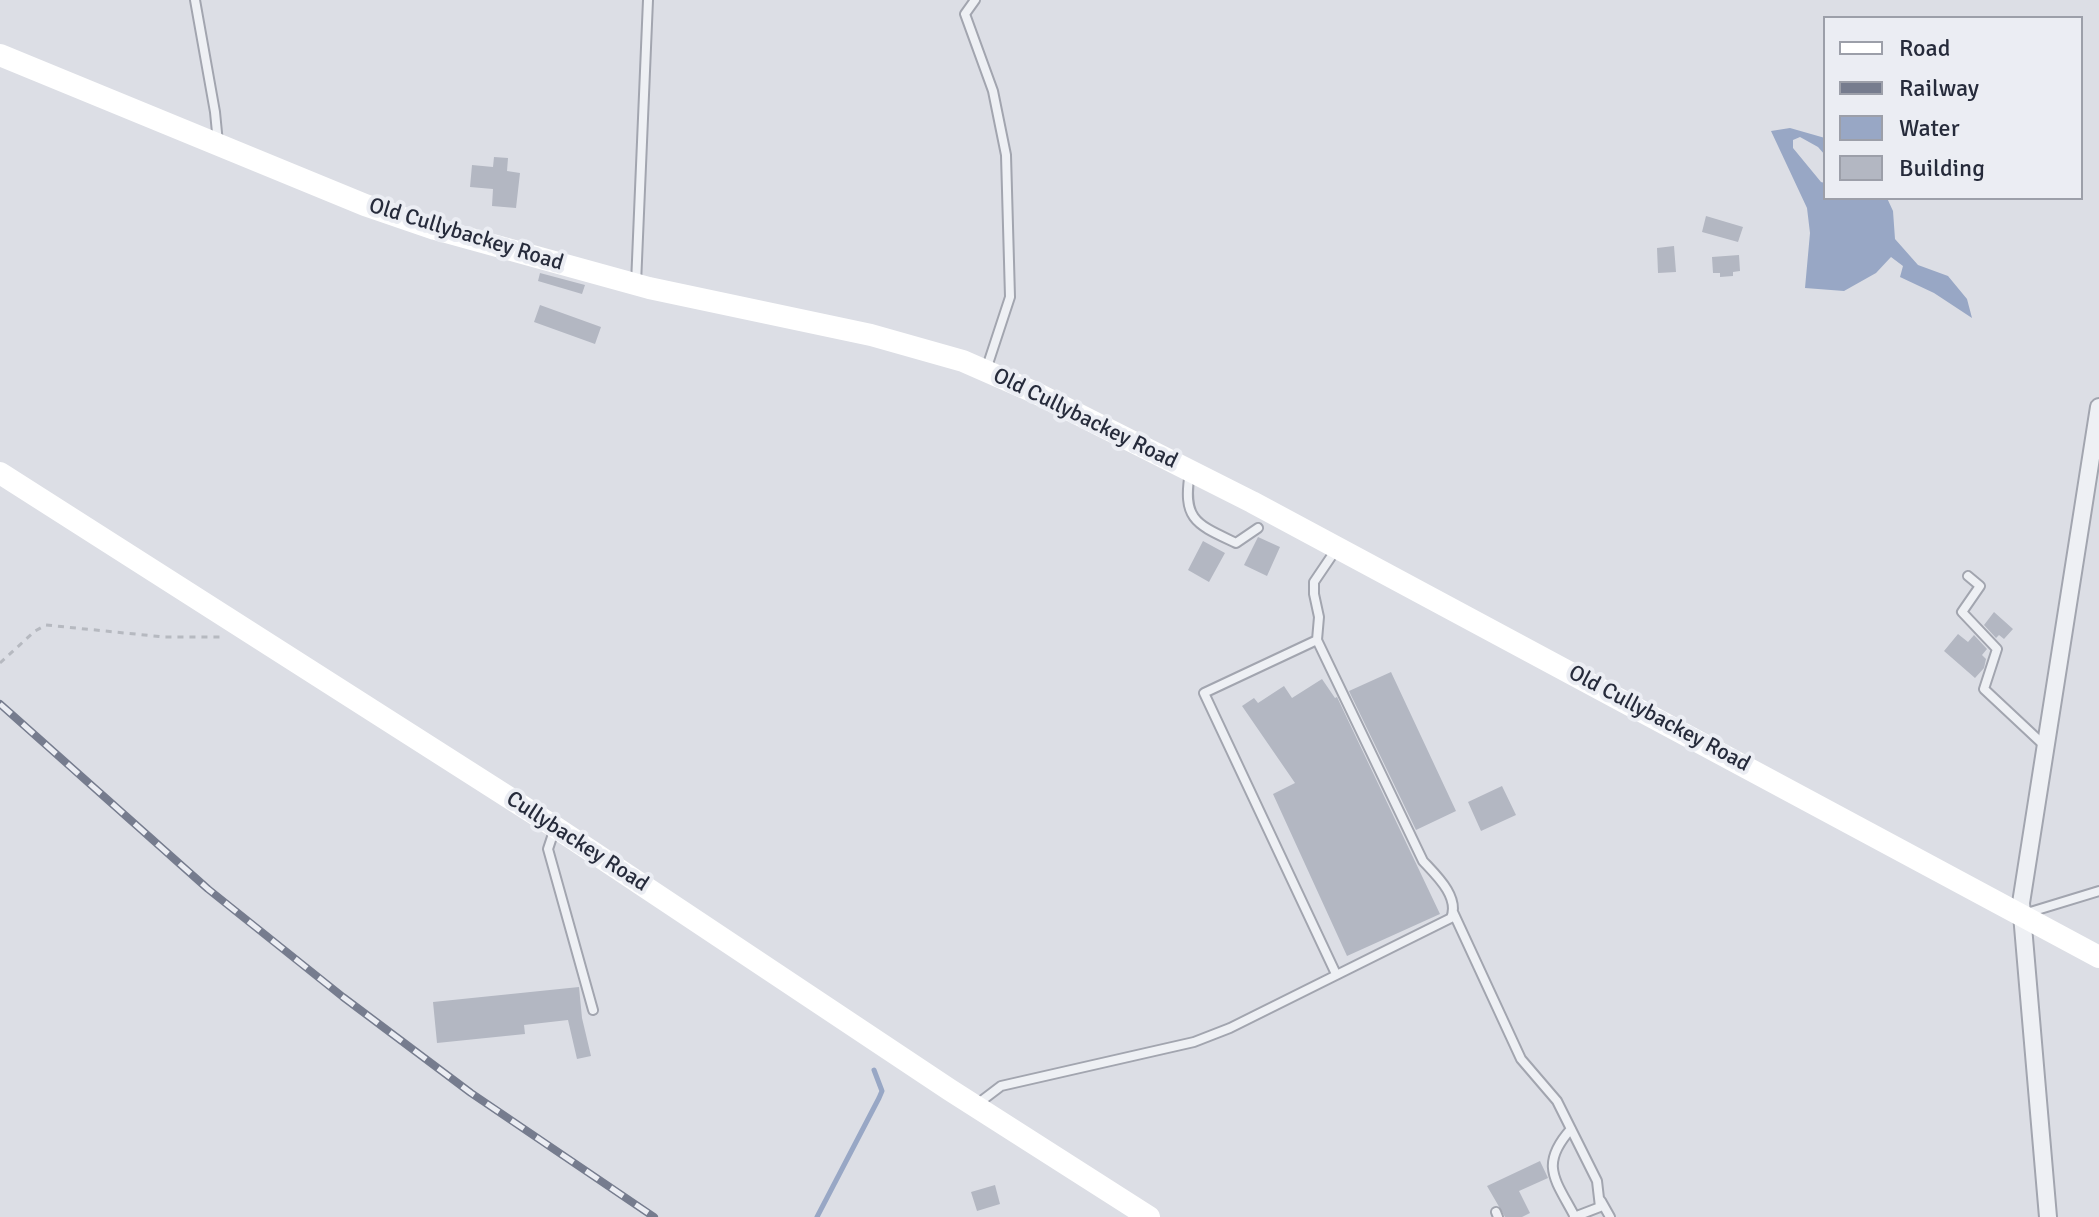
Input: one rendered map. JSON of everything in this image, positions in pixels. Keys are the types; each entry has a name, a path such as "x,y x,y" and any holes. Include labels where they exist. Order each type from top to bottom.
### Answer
{"street":[{"name":"Old Cullybackey Road","path":"0,55 365,205 435,229 635,285 871,335 963,361 1036,393 1337,547 2099,957"},
{"path":"2048,1217 2021,903 2099,407"},
{"name":"Cullybackey Road","path":"0,473 555,827 1149,1217"}],"lane":[{"path":"195,0 218,144"},
{"path":"635,285 648,0"},
{"path":"975,0 965,14 993,91 1006,155 1010,297 986,371"},
{"path":"1190,471 1186,501 1190,515 1201,526 1236,543 1258,528"},
{"path":"1337,547 1314,582 1319,617 1317,640 1423,861 1442,881 1453,912 1521,1059 1557,1101 1597,1181 1601,1200 1610,1217"},
{"path":"1968,576 1980,586 1962,612 1997,649 1984,689 2046,747"},
{"path":"1317,640 1204,693 1336,974"},
{"path":"555,827 548,849 593,1010"},
{"path":"2022,914 2099,891"},
{"path":"975,1105 1001,1086 1194,1042 1242,1023 1451,918 1453,912"},
{"path":"1571,1129 1556,1146 1551,1158 1552,1170 1574,1217 1600,1207 1601,1200"}],"path":[{"path":"0,663 46,625 164,637 226,638 236,626"}],"water":[{"path":"1790,128 1823,137 1823,153 1800,137 1793,140 1793,148 1823,182 1823,200 1888,200 1893,211 1895,239 1918,265 1948,276 1967,299 1972,318 1934,293 1900,277 1903,266 1891,257 1876,273 1844,291 1805,288 1810,233 1807,208 1771,131"}],"building":[{"path":"494,157 508,158 507,171 520,173 516,208 492,206 493,189 470,187 472,165 493,167"},
{"path":"1706,216 1743,227 1738,242 1702,232"},
{"path":"1674,246 1676,272 1658,273 1657,248"},
{"path":"1739,255 1740,271 1733,272 1733,276 1720,277 1720,273 1713,273 1712,257"},
{"path":"540,273 585,285 582,294 538,281"},
{"path":"540,305 601,327 595,344 534,322"},
{"path":"1258,537 1280,547 1267,576 1244,565"},
{"path":"1203,541 1225,553 1209,582 1188,570"},
{"path":"1994,612 2013,629 2004,639 1999,635 1996,638 1984,625"},
{"path":"1958,634 1968,642 1974,635 1987,649 1982,655 1986,659 1984,668 1975,678 1944,651"},
{"path":"1391,672 1456,811 1416,830 1349,691"},
{"path":"1322,679 1337,697 1440,914 1347,956 1273,794 1295,783 1242,706 1254,698 1258,703 1284,686 1292,698"},
{"path":"1502,786 1516,815 1481,831 1468,802"},
{"path":"579,987 591,1056 577,1059 568,1020 524,1025 525,1034 437,1043 433,1002"},
{"path":"1540,1161 1548,1178 1519,1191 1530,1213 1522,1217 1505,1217 1487,1186"},
{"path":"995,1185 1000,1204 977,1211 971,1192"}],"waterway":[{"path":"817,1217 882,1091 874,1070"}],"railway":[{"path":"0,704 208,889 343,997 471,1093 654,1217"}]}
